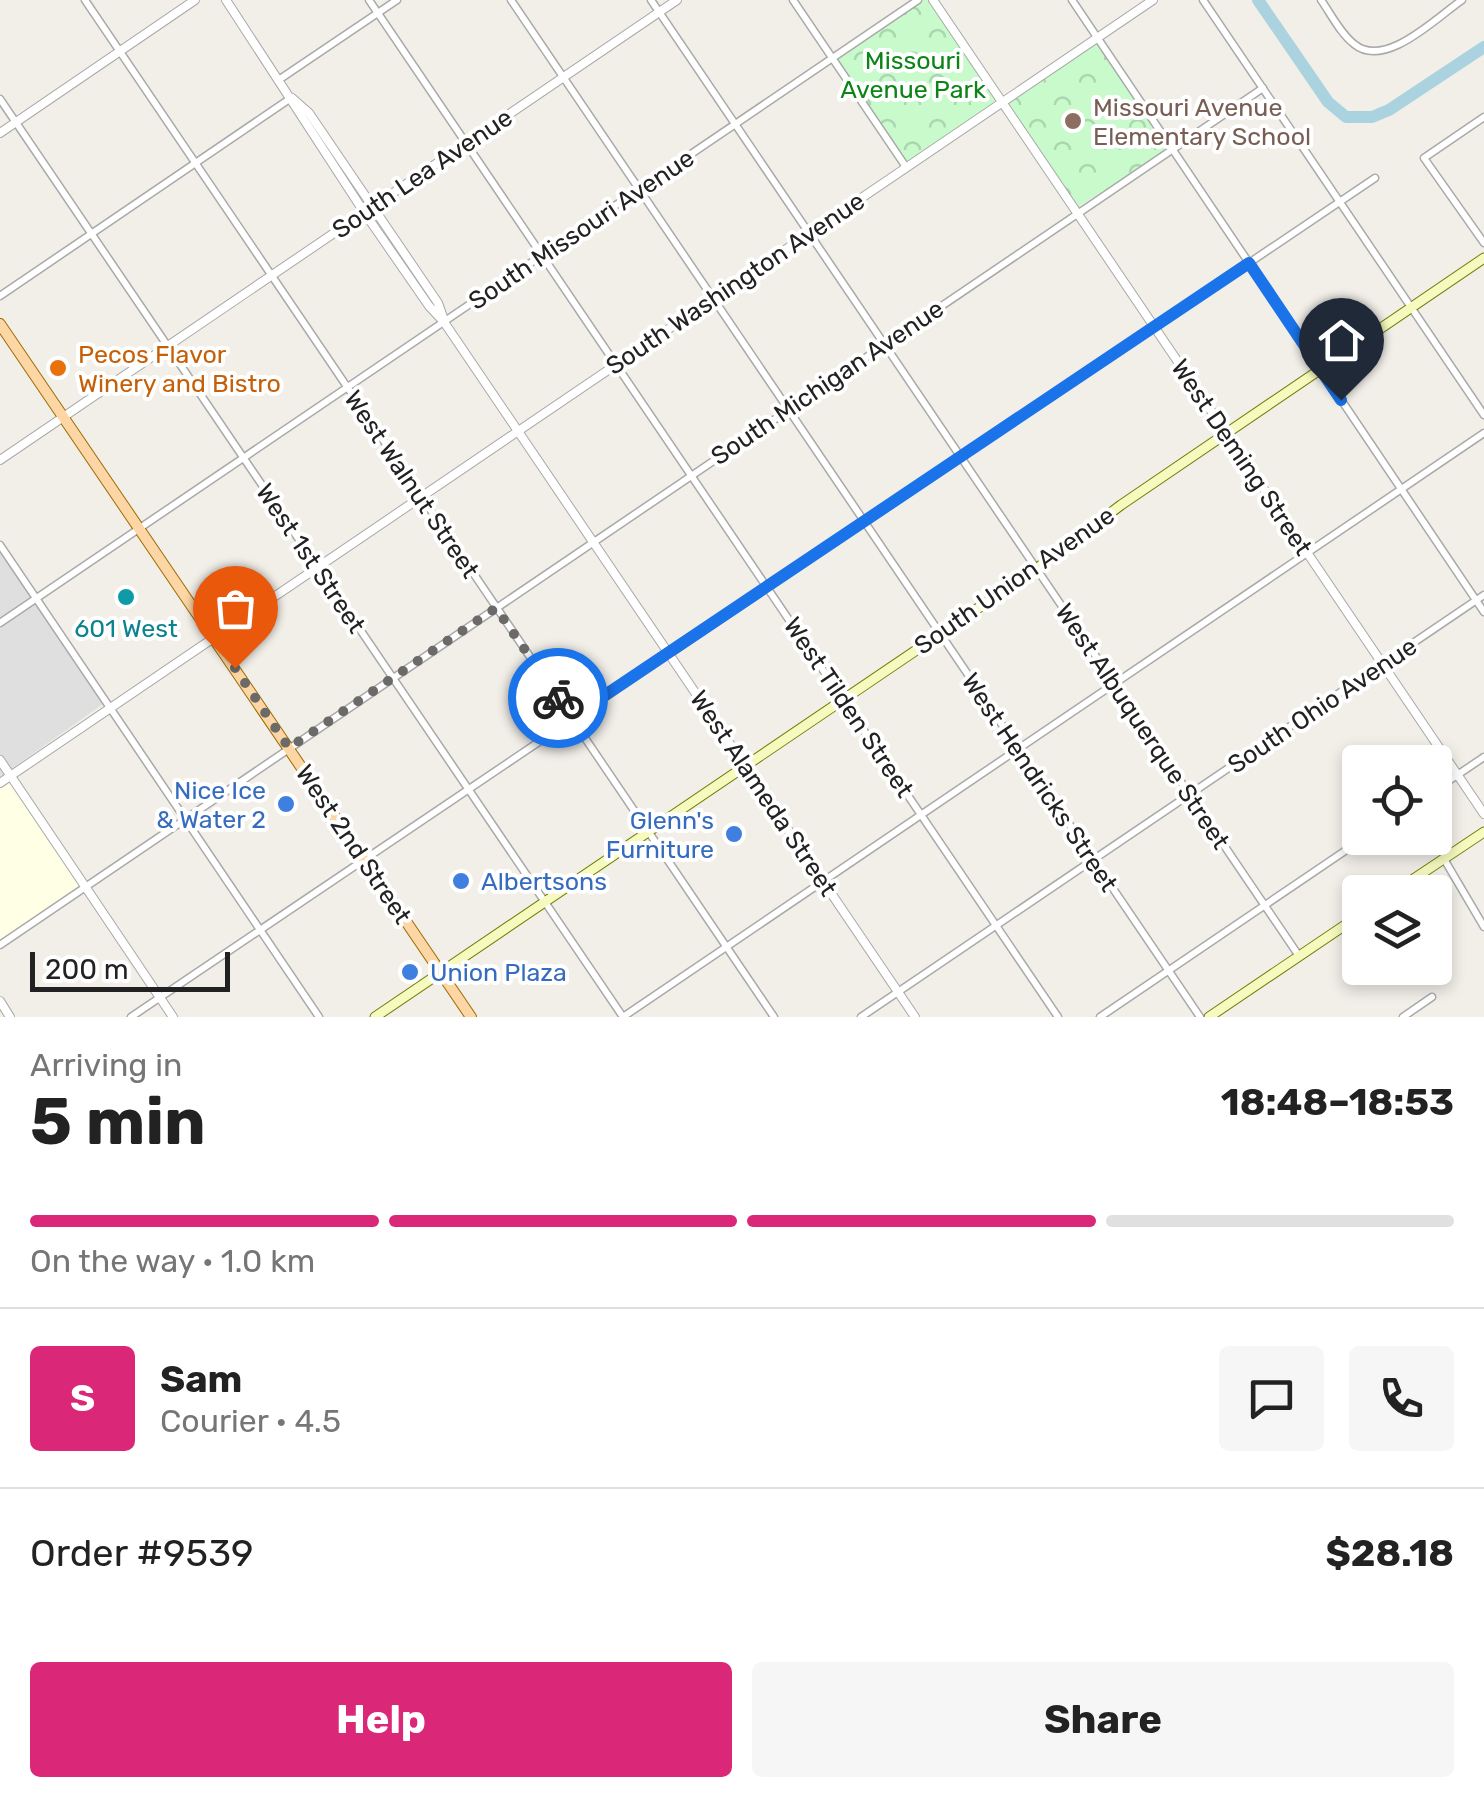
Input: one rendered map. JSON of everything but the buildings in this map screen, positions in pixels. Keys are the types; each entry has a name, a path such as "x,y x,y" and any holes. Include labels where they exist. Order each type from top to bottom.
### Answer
{"main road":[{"name":"South Union Avenue","path":"376,1017 1036,569 1484,258"},
{"name":"West 2nd Street","path":"0,324 471,1017"},
{"path":"1420,875 1484,832"},
{"path":"1209,1017 1342,927"}],"street":[{"name":"West Walnut Street","path":"84,0 774,1017"},
{"path":"0,133 195,0"},
{"name":"West Alameda Street","path":"226,0 364,212 428,306 444,322 915,1017"},
{"name":"West Tilden Street","path":"369,0 1058,1017"},
{"path":"280,80 398,0"},
{"name":"West Hendricks Street","path":"511,0 1200,1017"},
{"name":"West Albuquerque Street","path":"651,0 1299,956"},
{"name":"South Lea Avenue","path":"0,460 677,0"},
{"path":"793,0 906,167"},
{"name":"South Missouri Avenue","path":"0,624 918,0"},
{"name":"West Deming Street","path":"933,0 1484,814"},
{"path":"1072,0 1484,612"},
{"name":"South Washington Avenue","path":"0,783 1153,0"},
{"path":"1203,0 1484,416"},
{"path":"1321,0 1352,43 1378,52 1393,47 1462,0"},
{"name":"South Michigan Avenue","path":"0,945 1263,88"},
{"name":"West 1st Street","path":"0,98 623,1017"},
{"path":"0,296 292,98"},
{"name":"West Alameda Street","path":"292,98 309,113 373,206 438,303 444,322"},
{"path":"1484,117 1424,158 1484,243"},
{"path":"131,1017 1375,178"},
{"path":"623,1017 1484,433"},
{"path":"0,545 319,1017"},
{"name":"South Ohio Avenue","path":"861,1017 1484,595"},
{"path":"1452,778 1484,757"},
{"path":"0,760 173,1017"},
{"path":"1100,1017 1342,853"},
{"path":"1444,859 1484,928"},
{"path":"1403,1017 1432,997"},
{"path":"0,1001 10,1017"}],"shaded area":[{"path":"0,552 103,704 0,777"},
{"path":"11,776 86,887 0,945 0,783"}],"green space":[{"name":"Missouri Avenue Park","path":"918,0 933,0 1002,102 906,167 832,58"},
{"path":"1096,43 1169,151 1080,205 1080,212 1006,103"}],"waterway":[{"path":"1258,0 1328,102 1346,117 1372,117 1389,110 1484,47"}],"way so far":[{"path":"235,668 289,748 496,608 558,698"}],"place":[{"name":"Missouri Avenue Elementary School","path":"1073,121"},
{"name":"Pecos Flavor Winery and Bistro","path":"58,368"},
{"name":"601 West","path":"126,597"},
{"name":"Nice Ice & Water 2","path":"286,804"},
{"name":"Glenn's Furniture","path":"734,834"},
{"name":"Albertsons","path":"461,881"},
{"name":"Union Plaza","path":"410,972"}],"route":[{"path":"558,698 571,718 1249,263 1341,400"}]}
